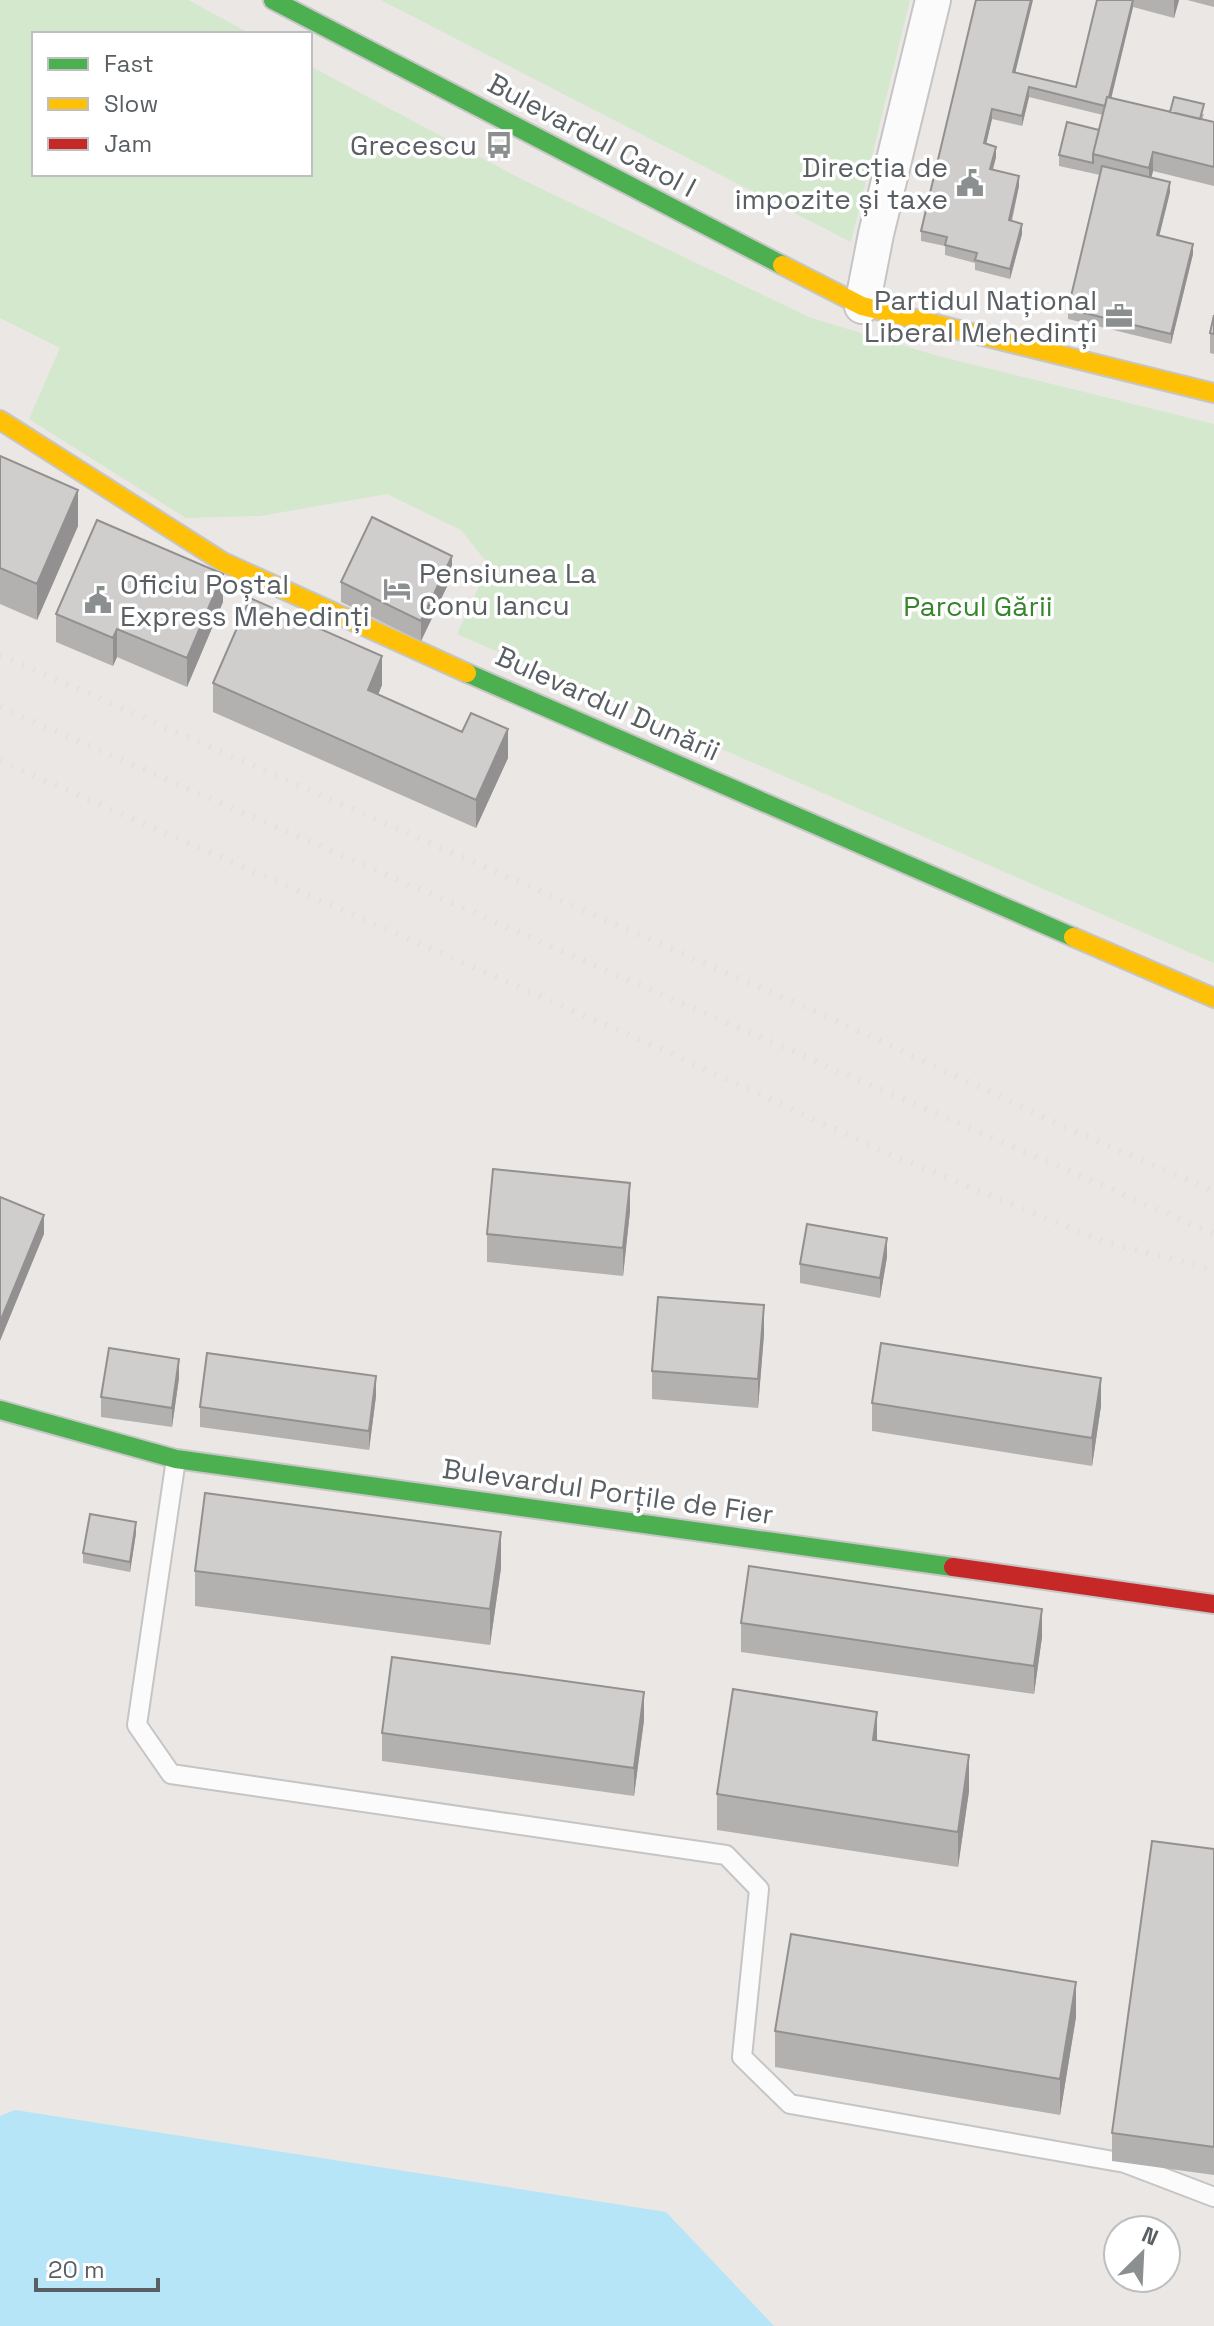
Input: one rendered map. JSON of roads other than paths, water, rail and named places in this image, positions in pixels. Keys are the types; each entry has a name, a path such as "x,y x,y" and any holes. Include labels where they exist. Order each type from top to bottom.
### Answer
{"street":[{"name":"Bulevardul Carol I","path":"273,0 862,306 1214,393"},
{"path":"862,306 876,234 933,0"},
{"name":"Bulevardul Dunării","path":"0,420 223,562 448,665 1214,998"},
{"name":"Bulevardul Porțile de Fier","path":"0,1410 176,1459 1214,1604"}],"lane":[{"path":"176,1459 137,1725 171,1774 726,1855 759,1889 742,2057 790,2104 1125,2163 1214,2197"}],"water":[{"path":"15,2110 666,2212 774,2326 0,2326 0,2116"}],"railway":[{"path":"0,655 846,1025 1072,1130 1214,1191"},
{"path":"0,707 1214,1234"},
{"path":"0,761 668,1052 889,1154 1102,1241 1214,1270"}],"place":[{"name":"Grecescu","path":"499,145"},
{"name":"Direcția de impozite și taxe","path":"970,183"},
{"name":"Partidul Național Liberal Mehedinți","path":"1119,316"},
{"name":"Pensiunea La Conu Iancu","path":"397,589"},
{"name":"Oficiu Poștal Express Mehedinți","path":"98,600"}],"park label":[{"name":"Parcul Gării","path":"978,606"}]}
